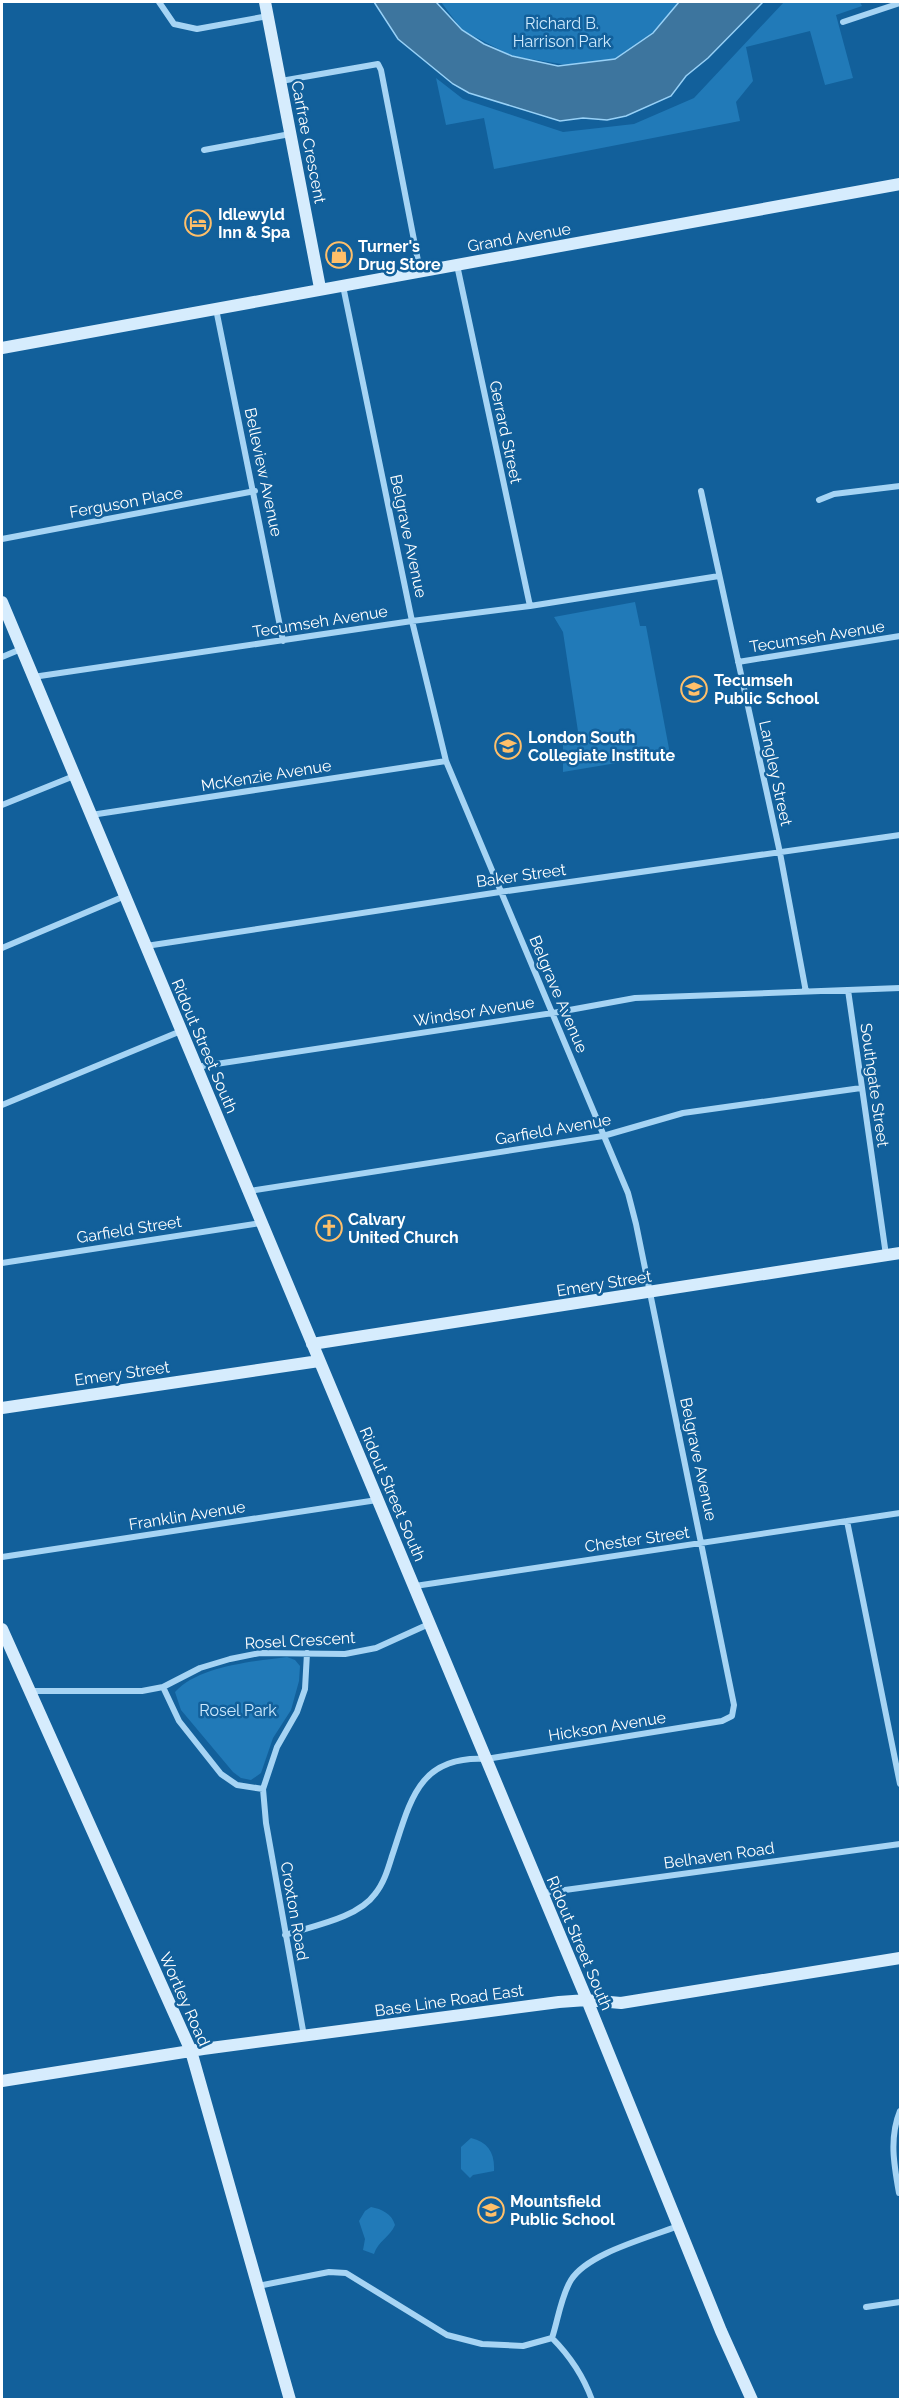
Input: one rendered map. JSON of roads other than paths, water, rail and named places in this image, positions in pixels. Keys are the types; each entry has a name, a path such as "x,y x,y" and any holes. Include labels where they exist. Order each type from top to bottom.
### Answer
{"street":[{"path":"159,2 174,24 196,29 268,16"},
{"name":"Carfrae Crescent","path":"266,2 320,288"},
{"path":"843,22 900,3"},
{"path":"281,81 378,64 420,271"},
{"path":"204,150 291,134"},
{"name":"Grand Avenue","path":"2,348 320,288 900,184"},
{"name":"Gerrard Street","path":"457,265 530,606"},
{"name":"Belgrave Avenue","path":"343,285 412,621 446,761 628,1193 651,1292 702,1543 734,1705 732,1716"},
{"name":"Belleview Avenue","path":"216,309 284,641"},
{"path":"819,500 834,494 900,486"},
{"name":"Ferguson Place","path":"2,539 255,491"},
{"name":"Langley Street","path":"701,492 780,853 806,992"},
{"name":"Tecumseh Avenue","path":"33,677 412,621 530,606 719,576"},
{"name":"Ridout Street South","path":"2,602 752,2400"},
{"name":"Tecumseh Avenue","path":"738,662 900,636"},
{"path":"2,657 21,649"},
{"name":"McKenzie Avenue","path":"90,815 446,761"},
{"path":"2,806 74,776"},
{"name":"Baker Street","path":"146,946 900,834"},
{"path":"2,948 125,896"},
{"name":"Windsor Avenue","path":"196,1067 553,1013 634,998 900,988"},
{"name":"Southgate Street","path":"848,990 886,1255"},
{"path":"2,1105 181,1031"},
{"name":"Garfield Avenue","path":"248,1191 603,1136 683,1113 861,1088"},
{"name":"Garfield Street","path":"2,1263 261,1222"},
{"name":"Emery Street","path":"312,1344 900,1253"},
{"name":"Emery Street","path":"2,1408 319,1361"},
{"name":"Franklin Avenue","path":"2,1557 377,1500"},
{"name":"Chester Street","path":"414,1587 900,1514"},
{"path":"847,1521 900,1784"},
{"name":"Rosel Crescent","path":"30,1691 142,1691 163,1688 200,1668 230,1659 260,1653 345,1654 376,1648 429,1624"},
{"name":"Wortley Road","path":"2,1629 191,2051 290,2400"},
{"name":"Croxton Road","path":"304,2036 266,1823 263,1789 277,1747 297,1712 305,1689 307,1653"},
{"path":"163,1688 179,1721 221,1774 237,1785 263,1789"},
{"name":"Hickson Avenue","path":"285,1935 333,1920 358,1908 375,1895 385,1876 413,1795 431,1773 451,1761 467,1758 486,1759 722,1721 732,1716"},
{"name":"Belhaven Road","path":"542,1893 900,1844"},
{"name":"Base Line Road East","path":"2,2081 191,2051 587,2000 621,2003 900,1958"},
{"path":"899,2193 893,2160 893,2141 900,2111"},
{"path":"552,2338 570,2282 579,2269 596,2258 678,2226"},
{"path":"258,2286 329,2272 346,2273 447,2335 482,2344 523,2346 552,2338"},
{"path":"866,2307 900,2302"},
{"path":"552,2338 586,2381 592,2400"}],"place":[{"name":"Idlewyld Inn & Spa","path":"198,223"},
{"name":"Turner's Drug Store","path":"339,255"},
{"name":"Tecumseh Public School","path":"694,689"},
{"name":"London South Collegiate Institute","path":"508,746"},
{"name":"Calvary United Church","path":"329,1228"},
{"name":"Mountsfield Public School","path":"491,2210"}],"park label":[{"name":"Richard B. Harrison Park","path":"562,32"},
{"name":"Rosel Park","path":"238,1710"}]}
